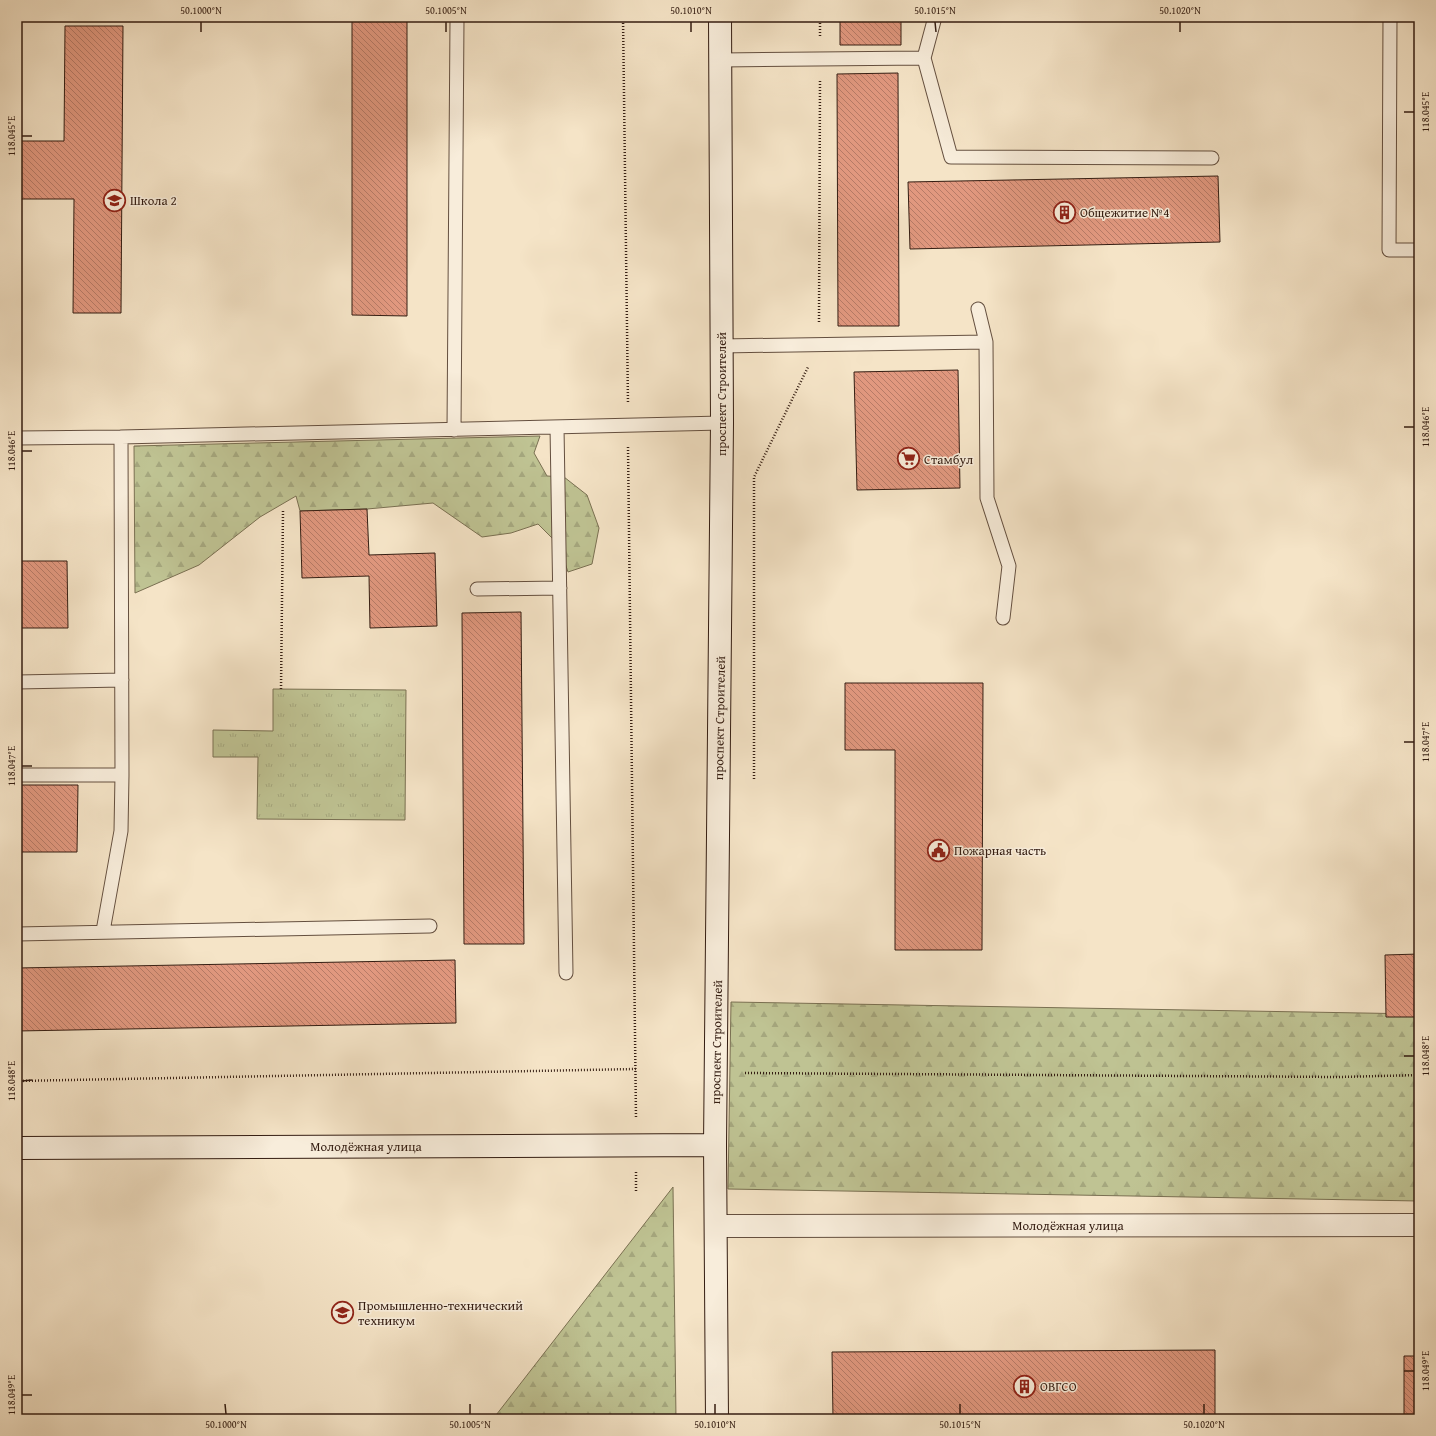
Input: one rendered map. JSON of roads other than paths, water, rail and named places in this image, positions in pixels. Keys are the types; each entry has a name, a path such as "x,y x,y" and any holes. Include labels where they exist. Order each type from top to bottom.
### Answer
{"street":[{"name":"проспект Строителей","path":"717,1419 715,1145 722,423 720,17"},
{"name":"Молодёжная улица","path":"17,1148 715,1145"},
{"name":"Молодёжная улица","path":"716,1226 1419,1225"}],"lane":[{"path":"454,430 457,20 459,17"},
{"path":"936,17 924,58 952,156 1212,158"},
{"path":"1390,17 1389,250 1419,250"},
{"path":"721,60 924,58"},
{"path":"978,309 986,342 987,498 1009,566 1003,618"},
{"path":"721,346 986,342"},
{"path":"17,438 454,430 722,423"},
{"path":"557,427 566,973"},
{"path":"103,931 121,831 122,437"},
{"path":"477,590 560,588"},
{"path":"17,682 122,680"},
{"path":"17,775 122,775"},
{"path":"17,934 103,931 430,926"}],"place":[{"name":"Школа 2","path":"114,200"},
{"name":"Общежитие №4","path":"1064,212"},
{"name":"Стамбул","path":"908,459"},
{"name":"Пожарная часть","path":"939,850"},
{"name":"Промышленно-технический техникум","path":"343,1312"},
{"name":"ОВГСО","path":"1024,1386"}]}
